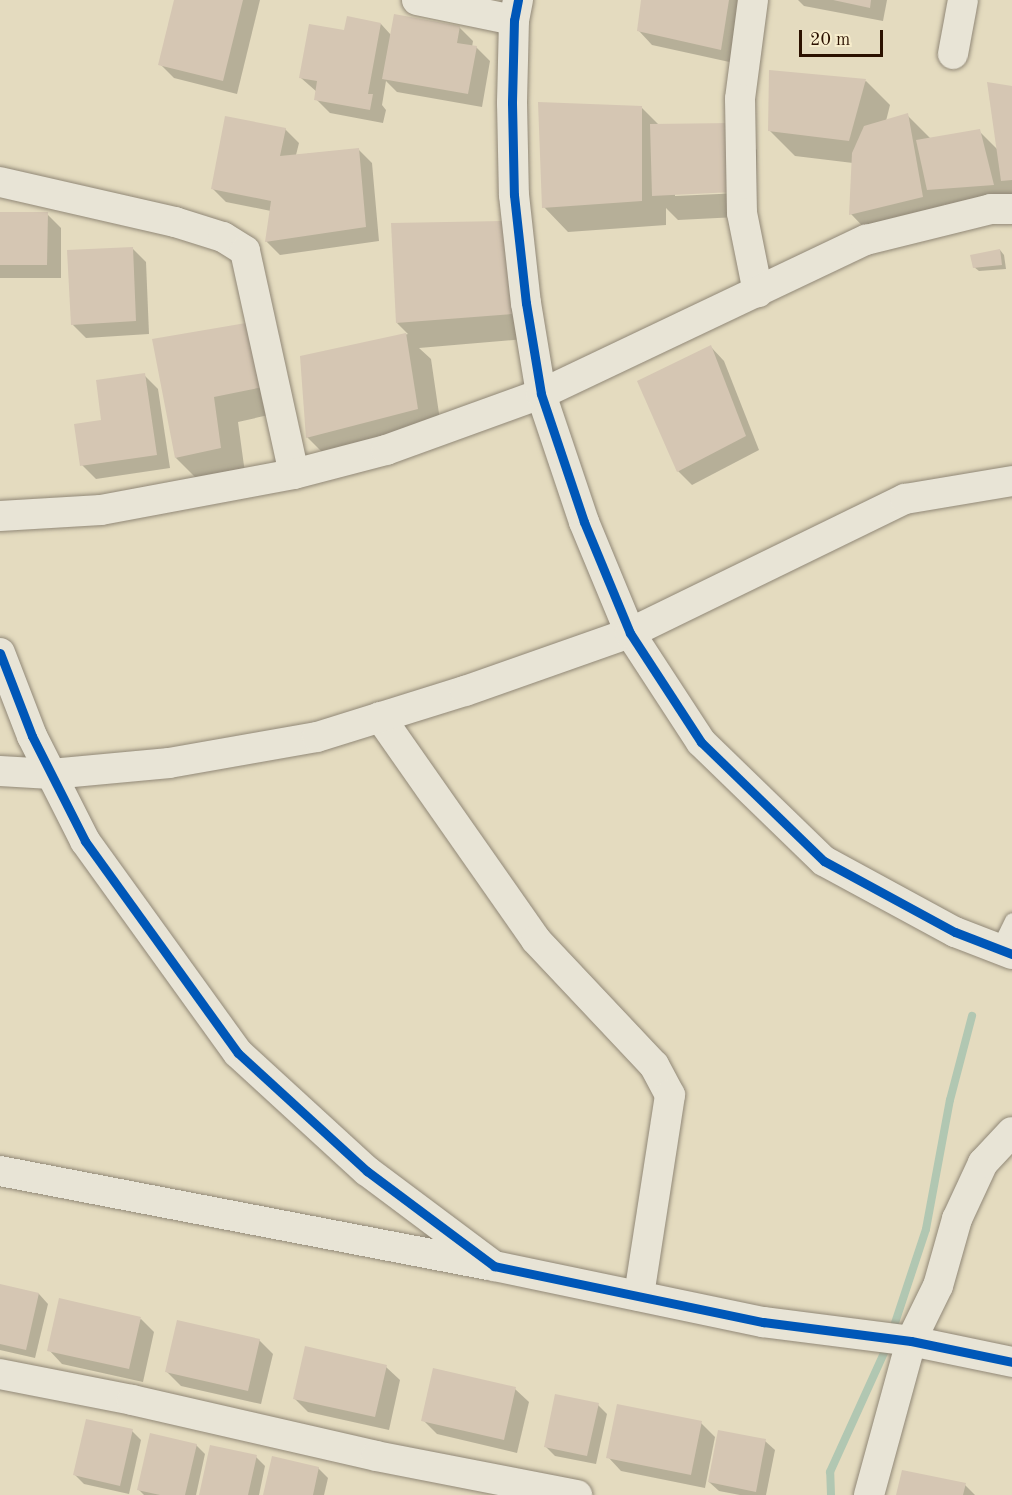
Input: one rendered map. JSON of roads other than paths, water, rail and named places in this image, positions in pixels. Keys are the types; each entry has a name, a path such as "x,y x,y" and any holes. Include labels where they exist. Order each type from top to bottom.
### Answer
{"street":[{"path":"417,0 516,10 514,195 526,303 541,394 584,522 630,633 701,742 824,861 955,932 1005,951"},
{"path":"753,0 740,99 741,168 742,213 758,292"},
{"path":"953,54 963,0"},
{"path":"0,182 175,222 223,237 245,251 294,474"},
{"path":"0,516 101,510 294,474 386,450 541,394 866,240 991,209 1012,209"},
{"path":"0,771 51,774 169,763 317,737 630,633 905,499 1012,481"},
{"path":"0,653 32,736 85,841 238,1053 367,1171 494,1266"},
{"path":"380,717 536,940 654,1065 670,1095 639,1296"},
{"path":"869,1495 911,1341 938,1286 957,1219 982,1163 1012,1132"},
{"path":"0,1171 494,1266 764,1322 911,1341 1012,1362"},
{"path":"0,1374 132,1400 376,1456 577,1495"}],"lane":[{"path":"1005,951 1012,920"}],"waterway":[{"path":"892,1332 926,1229 950,1100 972,1016"},
{"path":"831,1495 830,1472 888,1344"}]}
